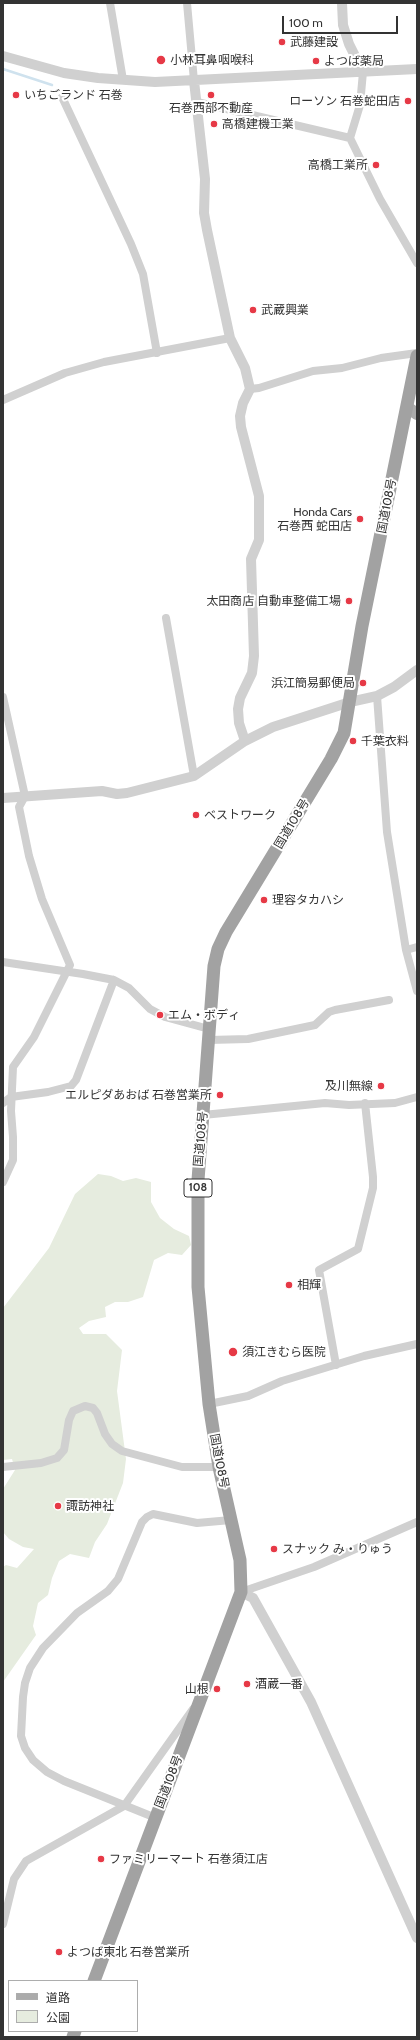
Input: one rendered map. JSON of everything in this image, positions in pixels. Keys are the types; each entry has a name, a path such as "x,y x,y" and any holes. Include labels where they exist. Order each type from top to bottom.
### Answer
{"highway":[{"name":"国道108号","path":"94,1980 241,1592 240,1560 219,1467 209,1404 198,1287 198,1180 214,966 218,949 226,932 338,748 344,733 362,626 412,410 417,355"}],"street":[{"path":"110,3 122,80"},
{"path":"187,3 205,179 204,213 230,338 245,368 250,389 243,403 240,416 241,427 258,496 259,540 251,558 254,656 252,673 240,698 238,709 239,723 245,741"},
{"path":"342,3 343,25 349,44 363,72 360,105 350,138 380,199 417,263"},
{"path":"3,56 64,72 122,80 155,82 417,69"},
{"path":"62,97 144,274 157,353"},
{"path":"197,102 350,138"},
{"path":"3,400 65,373 104,362 230,338"},
{"path":"250,389 259,388 313,371 342,368 381,358 417,355"},
{"path":"166,618 194,776"},
{"path":"3,798 102,791 116,794 127,793 194,776 245,741 273,727 350,702 377,696 394,687 417,670"},
{"path":"377,696 387,832 406,950 417,991"},
{"path":"3,697 25,796 19,807 29,856 42,899 70,966 34,1037 13,1067 11,1096 12,1160 3,1182"},
{"path":"406,950 417,947"},
{"path":"3,962 114,980 129,988 150,1009 165,1017 209,1034 248,1039 314,1025 329,1012 335,1010 389,1000"},
{"path":"3,1103 11,1096 48,1092 71,1086 76,1080 114,980"},
{"path":"203,1116 325,1103 395,1103 417,1097"},
{"path":"336,1364 318,1270 358,1249 373,1188 365,1103"},
{"path":"209,1404 248,1396 282,1381 336,1364 417,1344"},
{"path":"3,1467 52,1461 60,1456 65,1446 69,1420 73,1411 85,1406 93,1408 97,1413 105,1434 112,1444 122,1451 182,1467 219,1467"},
{"path":"156,1818 124,1806 47,1772 25,1748 21,1736 23,1697 30,1668 48,1642 77,1613 108,1591 118,1579 142,1522 147,1516 153,1514 197,1523 231,1520"},
{"path":"241,1592 314,1567 417,1522"},
{"path":"241,1592 253,1598 311,1702 417,1938"},
{"path":"3,1924 14,1880 26,1861 124,1806 202,1696"}],"green space":[{"path":"98,1174 111,1176 123,1181 136,1178 151,1182 151,1202 160,1218 174,1229 189,1236 191,1245 182,1255 168,1253 154,1260 143,1297 128,1302 115,1302 105,1307 106,1317 89,1321 79,1328 83,1334 106,1334 122,1350 117,1391 126,1459 123,1483 107,1524 95,1542 89,1558 70,1554 59,1561 52,1578 48,1595 38,1603 33,1626 36,1635 3,1682 3,1567 6,1565 17,1568 34,1549 23,1547 9,1539 3,1532 3,1489 15,1470 12,1459 3,1460 3,1308 49,1248 75,1194"}],"waterway":[{"path":"3,69 52,85"}],"place":[{"name":"武藤建設","path":"282,42"},
{"name":"小林耳鼻咽喉科","path":"161,60"},
{"name":"よつば薬局","path":"316,61"},
{"name":"いちごランド 石巻","path":"16,95"},
{"name":"石巻西部不動産","path":"211,95"},
{"name":"ローソン 石巻蛇田店","path":"408,101"},
{"name":"高橋建機工業","path":"214,124"},
{"name":"高橋工業所","path":"376,165"},
{"name":"武蔵興業","path":"253,310"},
{"name":"Honda Cars 石巻西 蛇田店","path":"360,519"},
{"name":"太田商店 自動車整備工場","path":"349,601"},
{"name":"浜江簡易郵便局","path":"363,683"},
{"name":"千葉衣料","path":"353,741"},
{"name":"ベストワーク","path":"196,815"},
{"name":"理容タカハシ","path":"264,900"},
{"name":"エム・ボディ","path":"160,1015"},
{"name":"及川無線","path":"381,1086"},
{"name":"エルピダあおば 石巻営業所","path":"220,1095"},
{"name":"相輝","path":"289,1285"},
{"name":"須江きむら医院","path":"233,1352"},
{"name":"諏訪神社","path":"58,1506"},
{"name":"スナック み・りゅう","path":"274,1549"},
{"name":"酒蔵一番","path":"247,1684"},
{"name":"山根","path":"217,1689"},
{"name":"ファミリーマート 石巻須江店","path":"101,1859"},
{"name":"よつば東北 石巻営業所","path":"59,1952"}]}
